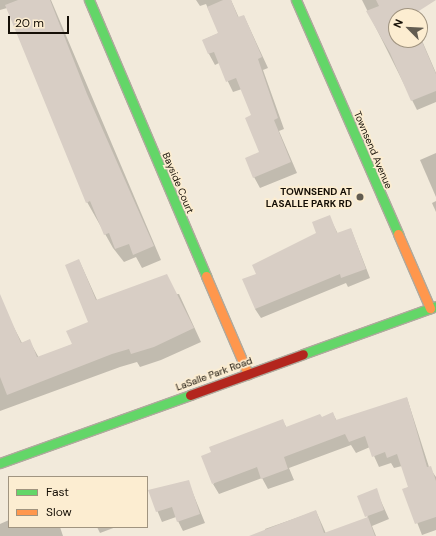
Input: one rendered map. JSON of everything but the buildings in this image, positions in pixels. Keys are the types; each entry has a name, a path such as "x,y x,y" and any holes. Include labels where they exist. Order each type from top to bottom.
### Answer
{"street":[{"name":"Bayside Court","path":"89,0 248,374"},
{"name":"Townsend Avenue","path":"296,0 433,307"},
{"name":"LaSalle Park Road","path":"0,463 433,307"}],"traffic: fast":[{"path":"89,0 206,276"},
{"path":"296,0 398,234"},
{"path":"303,354 436,306"},
{"path":"0,463 190,395"}],"traffic: slow":[{"path":"398,234 430,308"},
{"path":"206,276 248,374"}],"traffic: jam":[{"path":"190,395 303,354"}],"place":[{"name":"TOWNSEND AT LASALLE PARK RD","path":"360,197"}]}
